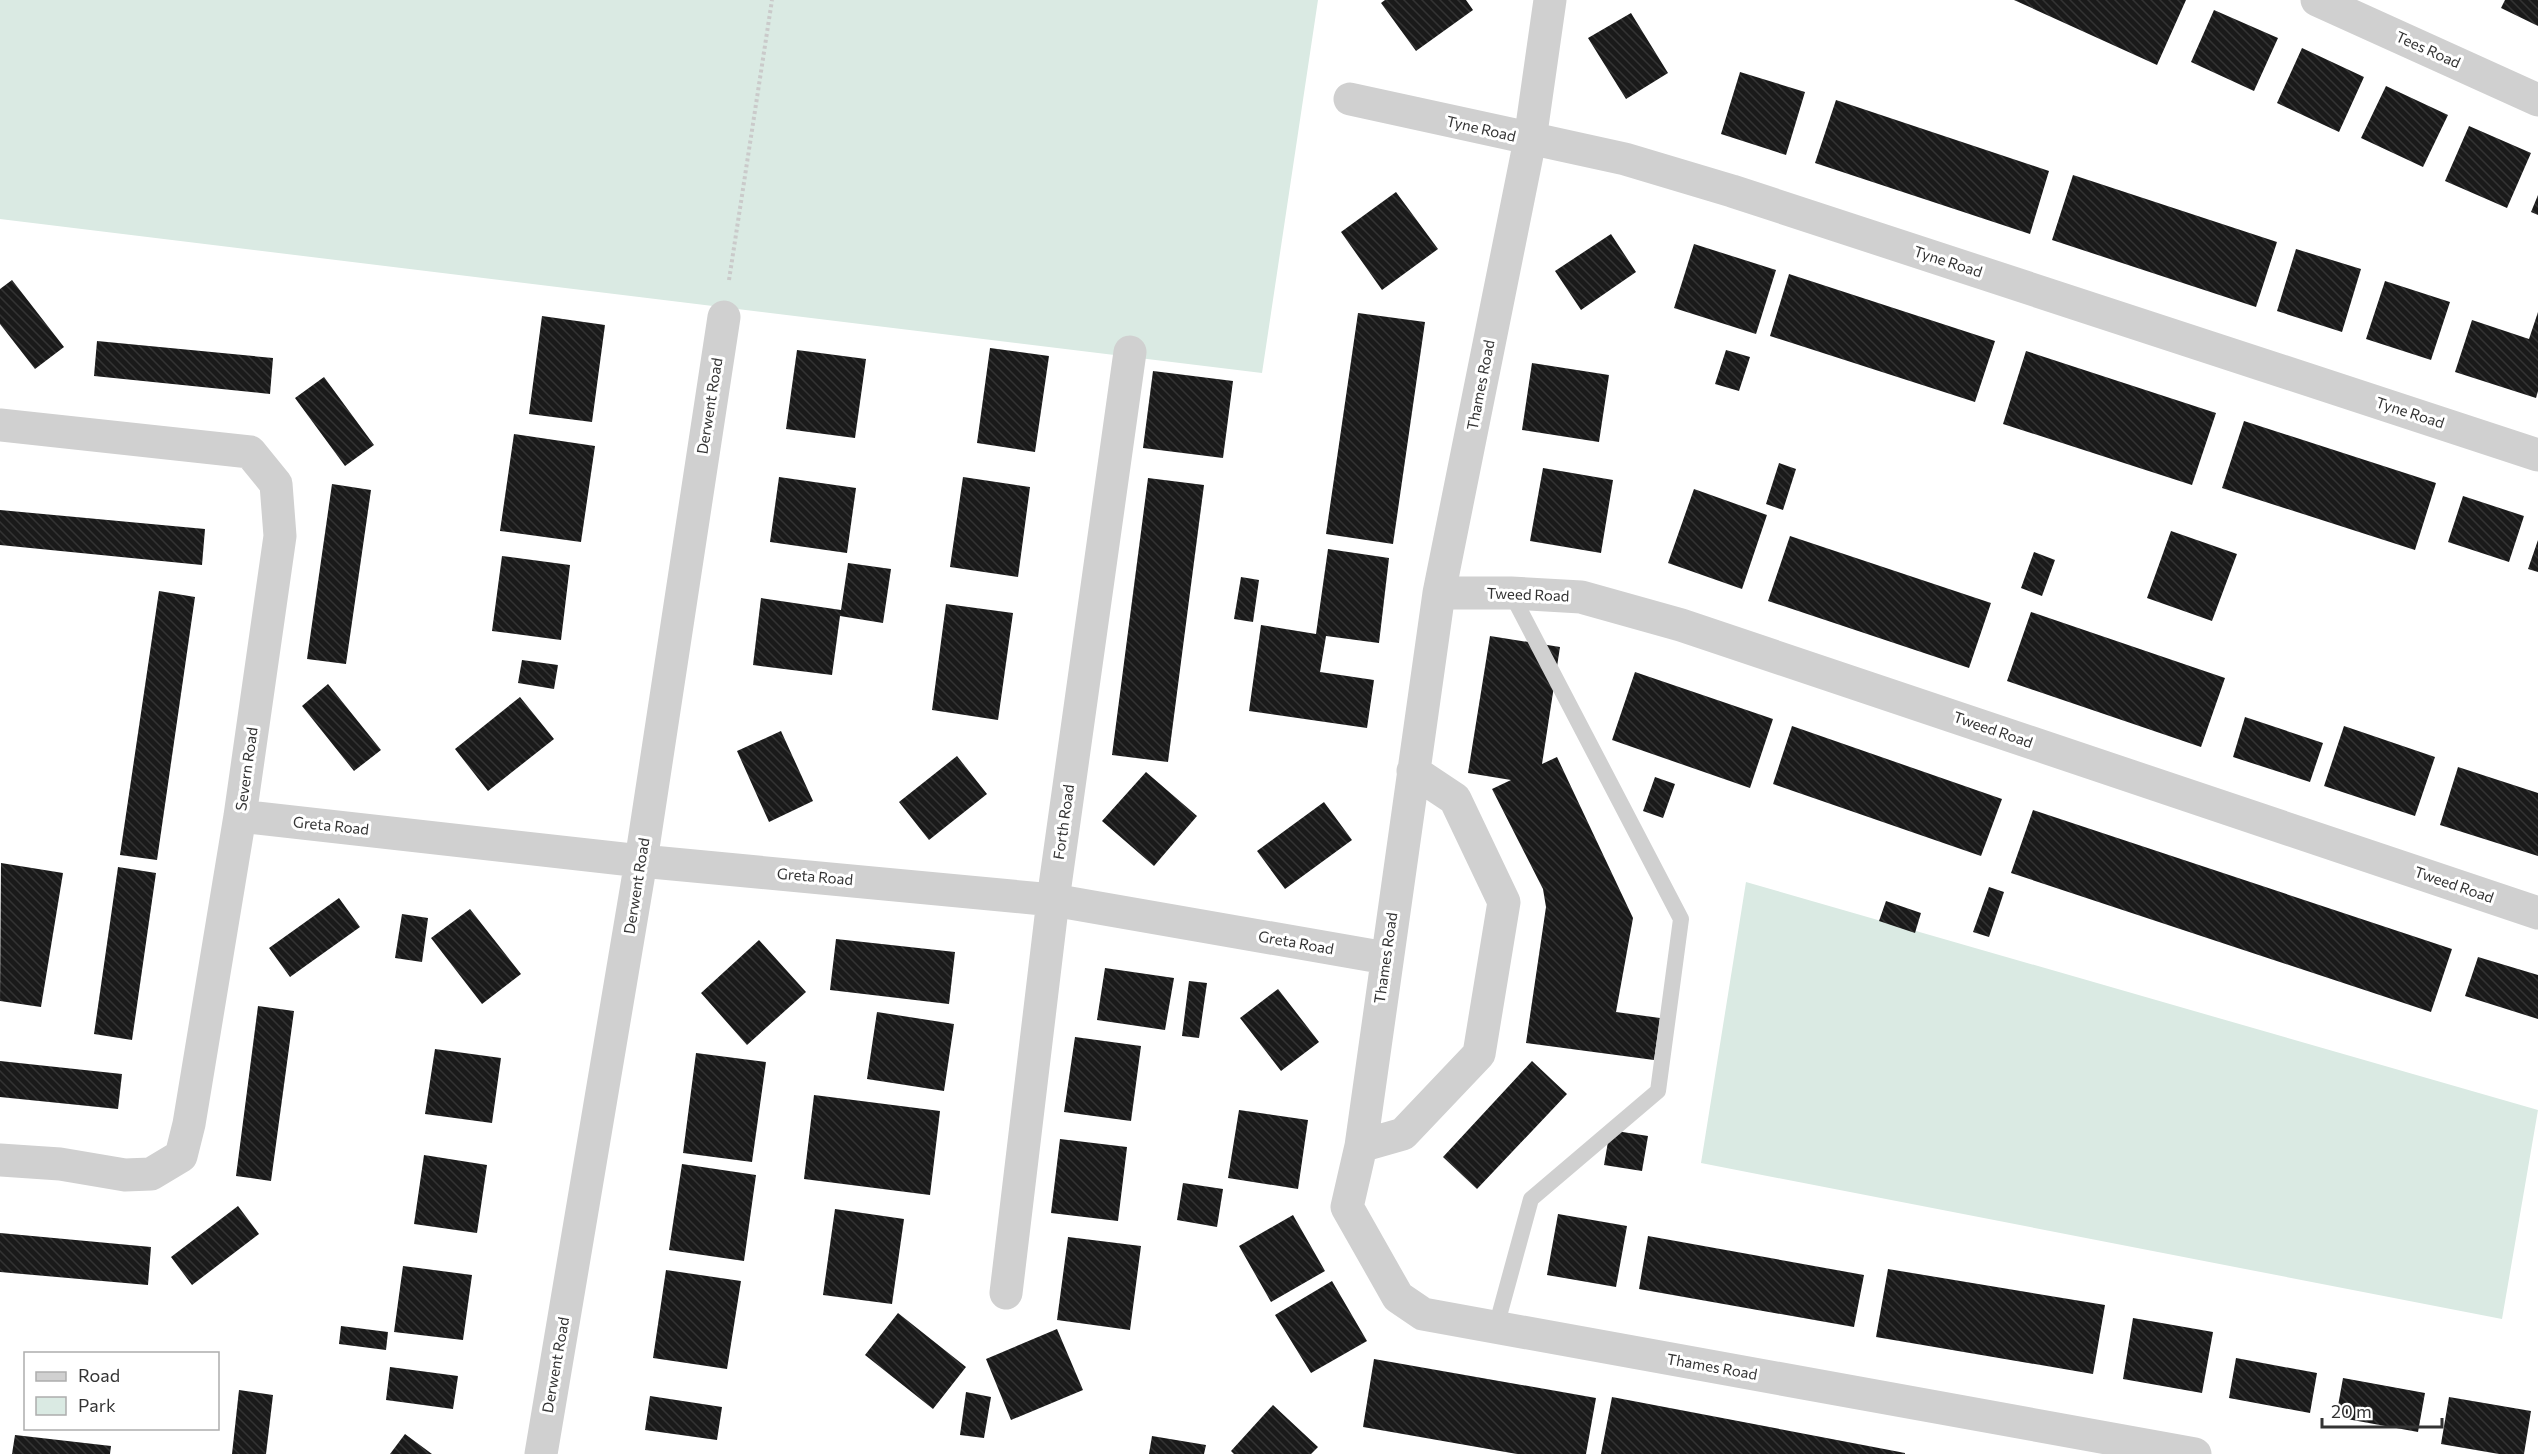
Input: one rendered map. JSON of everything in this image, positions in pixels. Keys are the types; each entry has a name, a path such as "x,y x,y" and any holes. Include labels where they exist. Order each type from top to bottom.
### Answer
{"street":[{"name":"Thames Road","path":"1550,0 1530,140 1439,593 1361,1146 1347,1207 1398,1297 1423,1314 2195,1454"},
{"name":"Tees Road","path":"2317,0 2538,100"},
{"name":"Tyne Road","path":"1350,99 1625,159 1732,191 2538,455"},
{"name":"Derwent Road","path":"541,1454 641,861 723,317"},
{"name":"Forth Road","path":"1006,1293 1053,900 1130,352"},
{"name":"Severn Road","path":"0,425 250,452 276,484 280,536 240,816 189,1124 181,1156 151,1174 124,1175 60,1164 0,1160"},
{"name":"Tweed Road","path":"1439,593 1511,593 1581,597 1681,625 2538,913"},
{"path":"1361,1146 1403,1134 1479,1054 1504,902 1455,799 1413,771"},
{"name":"Greta Road","path":"240,816 641,861 1053,900 1386,958"}],"lane":[{"path":"1496,1327 1531,1198 1658,1091 1682,919 1511,593"}],"path":[{"path":"723,317 772,0"}],"green space":[{"path":"0,0 1318,0 1262,373 0,219"},
{"path":"1746,882 2538,1110 2502,1319 1701,1163"}],"building":[{"path":"1385,0 1466,0 1473,10 1416,51 1381,3"},
{"path":"2014,0 2186,0 2157,65"},
{"path":"2505,0 2538,0 2538,26 2501,8"},
{"path":"2214,10 2278,38 2254,91 2191,62"},
{"path":"1631,13 1668,73 1626,99 1588,38"},
{"path":"2302,48 2364,77 2339,132 2277,103"},
{"path":"1740,72 1805,92 1786,155 1721,134"},
{"path":"2386,86 2448,115 2423,167 2361,138"},
{"path":"1836,100 2049,171 2030,234 1815,163"},
{"path":"2469,126 2531,153 2507,208 2445,181"},
{"path":"2073,175 2277,242 2256,307 2052,240"},
{"path":"1396,192 1438,249 1382,290 1341,232"},
{"path":"2538,195 2538,215 2531,212"},
{"path":"1611,234 1636,272 1581,310 1555,271"},
{"path":"1694,244 1776,270 1756,334 1674,308"},
{"path":"2296,249 2361,269 2342,332 2277,311"},
{"path":"1789,274 1995,341 1975,402 1770,336"},
{"path":"12,280 64,347 35,369 0,324 0,289"},
{"path":"2385,281 2450,302 2431,360 2366,339"},
{"path":"2538,312 2538,391 2536,398 2455,372 2472,320 2529,339"},
{"path":"1358,313 1425,322 1393,544 1326,534"},
{"path":"542,316 605,325 592,422 529,414"},
{"path":"97,341 273,358 270,394 94,376"},
{"path":"990,348 1049,356 1035,452 977,443"},
{"path":"797,350 866,359 855,438 786,429"},
{"path":"1726,350 1750,357 1739,391 1715,384"},
{"path":"2026,351 2216,413 2192,485 2003,424"},
{"path":"1532,363 1609,375 1599,442 1522,430"},
{"path":"1153,371 1233,381 1223,458 1143,448"},
{"path":"324,377 374,445 345,466 295,398"},
{"path":"2244,421 2436,483 2415,550 2222,488"},
{"path":"514,434 595,446 581,542 500,531"},
{"path":"1779,463 1796,469 1783,510 1766,504"},
{"path":"1543,468 1613,480 1601,553 1530,541"},
{"path":"779,477 856,488 847,553 770,542"},
{"path":"963,477 1030,487 1018,577 950,567"},
{"path":"1148,478 1204,485 1168,762 1112,755"},
{"path":"332,484 371,490 346,664 307,659"},
{"path":"1694,489 1767,515 1742,589 1668,563"},
{"path":"2463,496 2524,516 2509,562 2448,542"},
{"path":"0,510 205,529 202,565 0,545"},
{"path":"2171,531 2237,554 2212,621 2147,598"},
{"path":"1790,536 1991,603 1969,668 1768,601"},
{"path":"2538,540 2538,572 2528,569"},
{"path":"1328,549 1389,558 1379,643 1326,636 1320,672 1374,680 1367,728 1249,711 1261,625 1316,634"},
{"path":"2034,552 2055,560 2042,596 2021,588"},
{"path":"502,556 570,565 561,640 492,631"},
{"path":"848,563 891,569 883,623 840,616 832,675 753,665 761,598 841,610"},
{"path":"1241,577 1259,580 1253,622 1234,619"},
{"path":"159,591 195,597 157,860 120,855"},
{"path":"946,604 1013,613 998,720 932,710"},
{"path":"2031,612 2225,678 2201,747 2007,681"},
{"path":"1490,636 1560,647 1542,764 1557,757 1633,918 1616,1012 1660,1018 1654,1060 1526,1043 1546,907 1543,889 1492,789 1511,780 1468,773"},
{"path":"522,660 558,665 554,689 518,683"},
{"path":"1635,672 1773,719 1750,788 1612,740"},
{"path":"328,684 381,750 354,771 302,706"},
{"path":"520,697 554,739 488,791 455,749"},
{"path":"2245,717 2323,743 2310,782 2233,757"},
{"path":"1792,726 2002,799 1981,856 1773,784"},
{"path":"2344,726 2435,757 2415,816 2324,786"},
{"path":"781,731 813,801 769,822 737,751"},
{"path":"957,756 987,794 929,840 899,802"},
{"path":"2458,767 2538,793 2538,856 2440,825"},
{"path":"1146,772 1197,816 1154,866 1102,821"},
{"path":"1655,777 1675,784 1663,818 1643,811"},
{"path":"1324,802 1352,840 1285,889 1257,851"},
{"path":"2033,810 2452,949 2431,1012 2011,873"},
{"path":"1,863 63,873 41,1007 0,1001"},
{"path":"118,867 156,873 132,1040 94,1034"},
{"path":"1989,887 2004,892 1989,937 1973,932"},
{"path":"339,898 360,927 290,977 269,948"},
{"path":"1886,901 1921,913 1915,933 1879,921"},
{"path":"470,909 521,974 482,1004 431,938"},
{"path":"402,914 428,918 422,962 395,958"},
{"path":"836,939 955,952 949,1004 830,990"},
{"path":"759,940 806,992 747,1045 701,993"},
{"path":"2478,957 2538,975 2538,1019 2465,996"},
{"path":"1105,968 1174,978 1165,1030 1097,1020"},
{"path":"1189,981 1207,983 1199,1038 1182,1036"},
{"path":"1278,989 1319,1042 1281,1071 1240,1018"},
{"path":"258,1006 294,1011 271,1181 236,1176"},
{"path":"877,1012 954,1024 944,1091 867,1079"},
{"path":"1075,1037 1141,1046 1131,1121 1064,1112"},
{"path":"435,1049 501,1058 492,1123 425,1114"},
{"path":"696,1053 766,1062 752,1162 683,1153"},
{"path":"0,1061 122,1074 118,1109 0,1097"},
{"path":"1532,1061 1567,1094 1477,1189 1443,1157"},
{"path":"814,1095 940,1111 930,1195 804,1179"},
{"path":"1239,1110 1308,1120 1298,1189 1228,1178"},
{"path":"1610,1130 1648,1136 1642,1171 1604,1165"},
{"path":"1060,1139 1127,1147 1118,1221 1051,1213"},
{"path":"424,1155 487,1165 477,1233 414,1224"},
{"path":"682,1164 756,1175 744,1261 669,1250"},
{"path":"1183,1183 1223,1189 1217,1227 1177,1220"},
{"path":"238,1206 259,1234 192,1285 171,1257"},
{"path":"835,1209 904,1219 892,1304 823,1295"},
{"path":"1558,1214 1627,1226 1616,1287 1547,1275"},
{"path":"1293,1215 1325,1271 1271,1302 1239,1246"},
{"path":"0,1233 151,1247 148,1285 0,1272"},
{"path":"1648,1236 1864,1275 1854,1327 1639,1289"},
{"path":"1068,1237 1141,1246 1130,1330 1057,1320"},
{"path":"403,1266 472,1275 463,1340 394,1332"},
{"path":"1888,1269 2105,1305 2093,1374 1876,1337"},
{"path":"666,1270 741,1281 727,1369 653,1358"},
{"path":"1332,1281 1367,1341 1311,1373 1275,1315"},
{"path":"898,1313 966,1367 933,1409 865,1355"},
{"path":"2133,1318 2213,1332 2202,1393 2123,1379"},
{"path":"341,1326 388,1332 386,1350 339,1344"},
{"path":"1057,1329 1083,1390 1011,1420 986,1359"},
{"path":"2236,1358 2317,1373 2310,1413 2229,1398"},
{"path":"1374,1359 1596,1398 1586,1454 1517,1454 1363,1427"},
{"path":"390,1367 458,1376 453,1409 386,1400"},
{"path":"2343,1378 2425,1393 2418,1432 2336,1417"},
{"path":"239,1390 273,1395 266,1454 232,1454"},
{"path":"966,1392 991,1397 984,1438 960,1435"},
{"path":"650,1396 722,1407 717,1440 645,1430"},
{"path":"1612,1397 1905,1453 1905,1454 1601,1454"},
{"path":"2449,1397 2531,1411 2524,1454 2499,1454 2441,1444"},
{"path":"1273,1405 1318,1447 1311,1454 1234,1454 1231,1451"},
{"path":"405,1434 432,1454 390,1454"},
{"path":"15,1435 111,1446 110,1454 12,1454"},
{"path":"1152,1436 1206,1445 1204,1454 1149,1454"}]}
